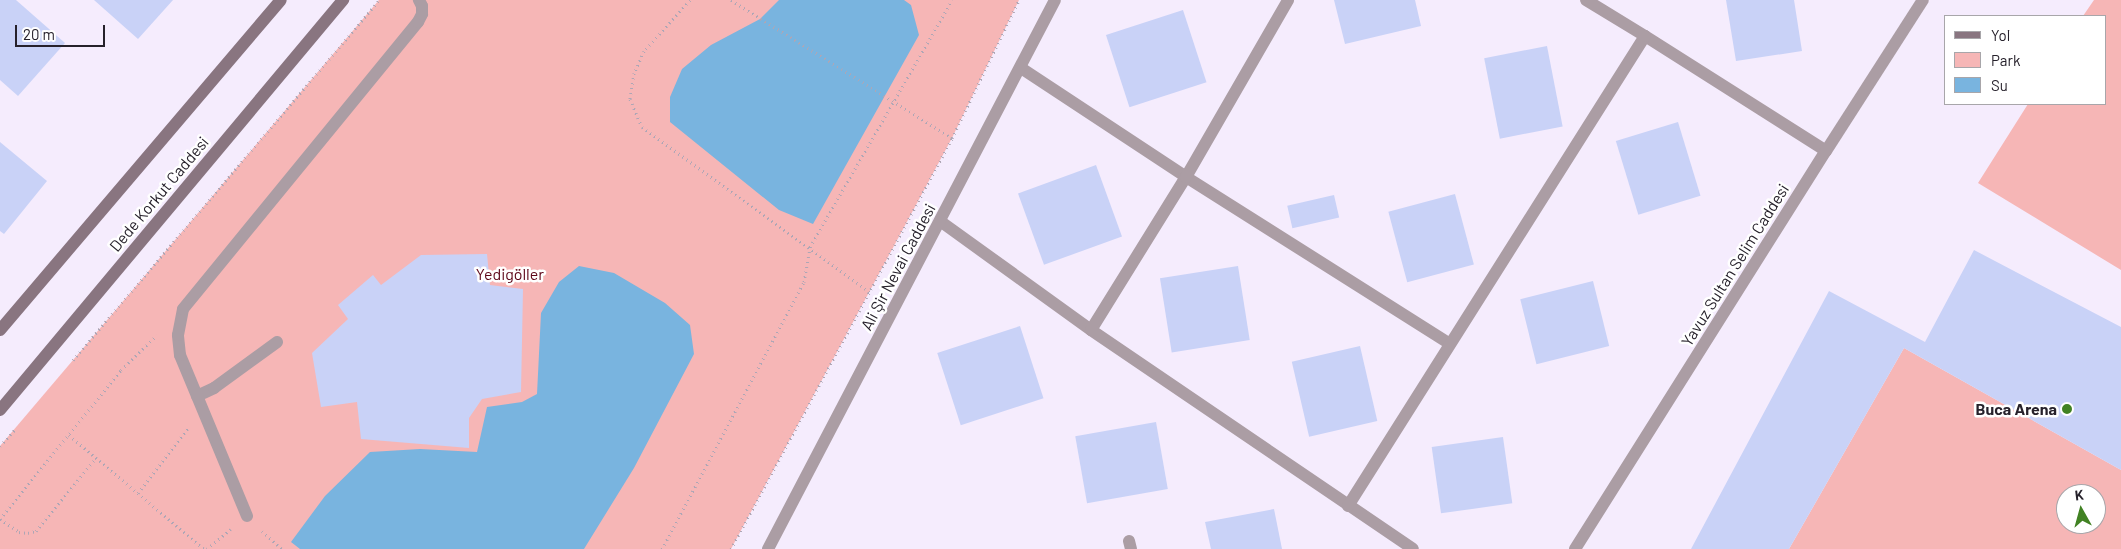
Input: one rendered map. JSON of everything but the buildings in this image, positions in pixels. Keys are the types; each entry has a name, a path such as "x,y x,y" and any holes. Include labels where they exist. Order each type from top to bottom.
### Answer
{"main road":[{"name":"Dede Korkut Caddesi","path":"0,330 281,0"},
{"name":"Dede Korkut Caddesi","path":"0,410 343,0"}],"street":[{"path":"247,516 180,355 178,335 183,310 418,22 422,14 422,6 419,0"},
{"name":"Ali Şir Nevai Caddesi","path":"768,549 1055,0"},
{"path":"1091,330 1186,177 1288,0"},
{"path":"1586,0 1826,151"},
{"name":"Yavuz Sultan Selim Caddesi","path":"1575,549 1826,151 1924,0"},
{"path":"1348,506 1645,36"},
{"path":"1020,68 1186,177 1450,344"},
{"path":"940,222 1091,330 1413,549"},
{"path":"196,396 214,388 277,342"}],"path":[{"path":"70,363 379,0"},
{"path":"690,0 644,51 634,73 630,99 642,126 870,292"},
{"path":"730,0 952,138"},
{"path":"662,549 804,282 810,247 952,0"},
{"path":"731,549 952,138 1019,0"},
{"path":"96,458 36,531 28,533 19,532 0,519 122,370 183,310"},
{"path":"138,493 202,410"},
{"path":"0,446 19,424"},
{"path":"69,435 206,549 247,516 282,549"}],"green space":[{"name":"Yedigöller","path":"379,0 1019,0 952,138 731,549 0,549 0,446"},
{"path":"2094,0 2121,0 2121,270 1978,183 2027,105 2106,105 2106,15 2084,15"},
{"path":"1904,348 2121,470 2121,549 1789,549"}],"water":[{"path":"779,0 904,0 911,5 919,35 813,224 779,210 670,122 670,97 682,69 711,45 760,19"},
{"path":"579,266 614,273 665,303 690,325 694,354 634,468 584,549 300,549 291,542 325,496 370,452 420,449 477,452 487,407 522,402 537,394 541,313 559,282"}],"place":[{"name":"Buca Arena","path":"2067,409"}]}
